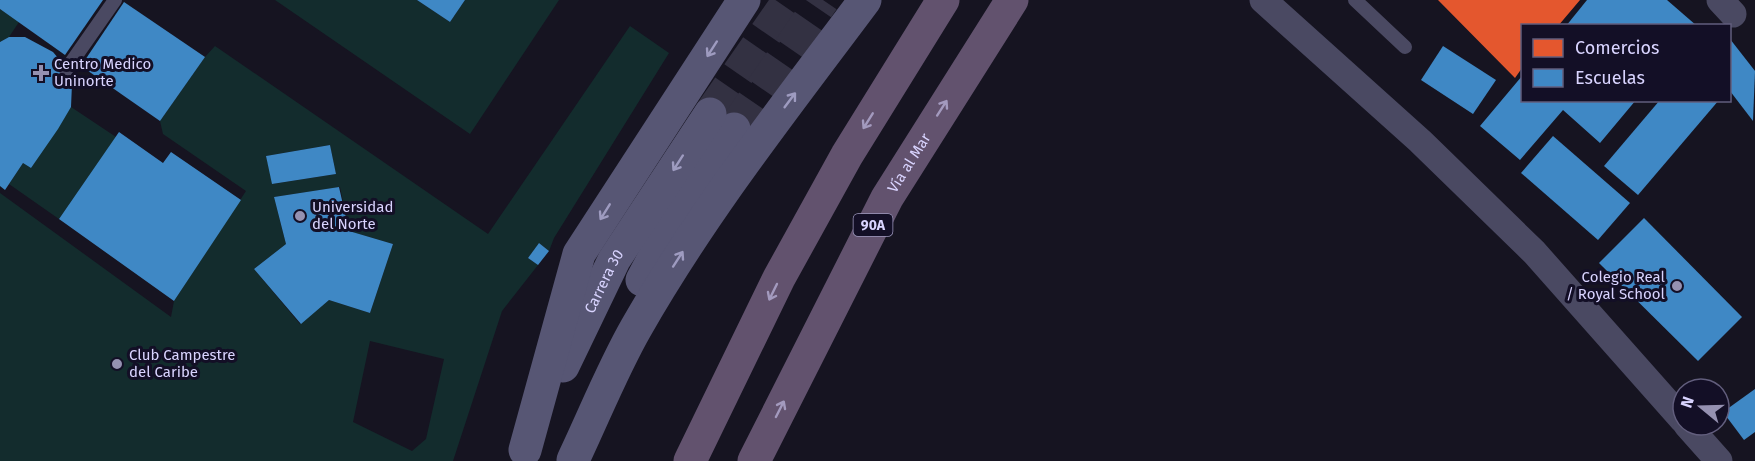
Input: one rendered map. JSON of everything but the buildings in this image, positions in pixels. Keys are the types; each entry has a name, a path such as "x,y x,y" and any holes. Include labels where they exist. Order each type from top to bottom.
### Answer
{"highway":[{"path":"690,461 785,268 847,155 943,0"},
{"name":"Vía al Mar","path":"754,461 887,198 1012,0"}],"main road":[{"path":"524,455 579,254 744,0"},
{"path":"573,460 634,330 678,258 743,163 865,0"},
{"name":"Carrera 30","path":"524,455 614,260 722,122 679,210 652,258 612,345 573,460"}],"street":[{"path":"1263,0 1420,141 1534,252 1671,406"},
{"path":"1698,437 1719,461"}],"lane":[{"path":"66,70 115,0"},
{"path":"1355,0 1405,47"}],"green space":[{"path":"275,0 417,0 450,22 465,0 559,0 470,134"},
{"path":"0,9 19,22 9,37 0,42"},
{"path":"630,26 669,53 554,238 549,251 539,243 528,258 538,265 502,311 453,461 0,461 0,193 171,317 174,301 246,191 163,134 160,121 215,46 488,234","holes":["330,145 336,174 273,184 266,156","340,187 349,231 393,244 370,313 329,300 300,324 254,269 286,244 274,197","370,341 444,359 426,439 412,451 353,422"]},
{"path":"71,107 116,137 59,219 9,184 23,163 31,168"}],"tunnel":[{"path":"710,114 789,0"},
{"path":"734,129 823,0"}],"place":[{"name":"Centro Medico Uninorte","path":"41,73"},
{"name":"Universidad del Norte","path":"300,216"},
{"name":"Colegio Real / Royal School","path":"1677,286"},
{"name":"Club Campestre del Caribe","path":"117,364"}]}
